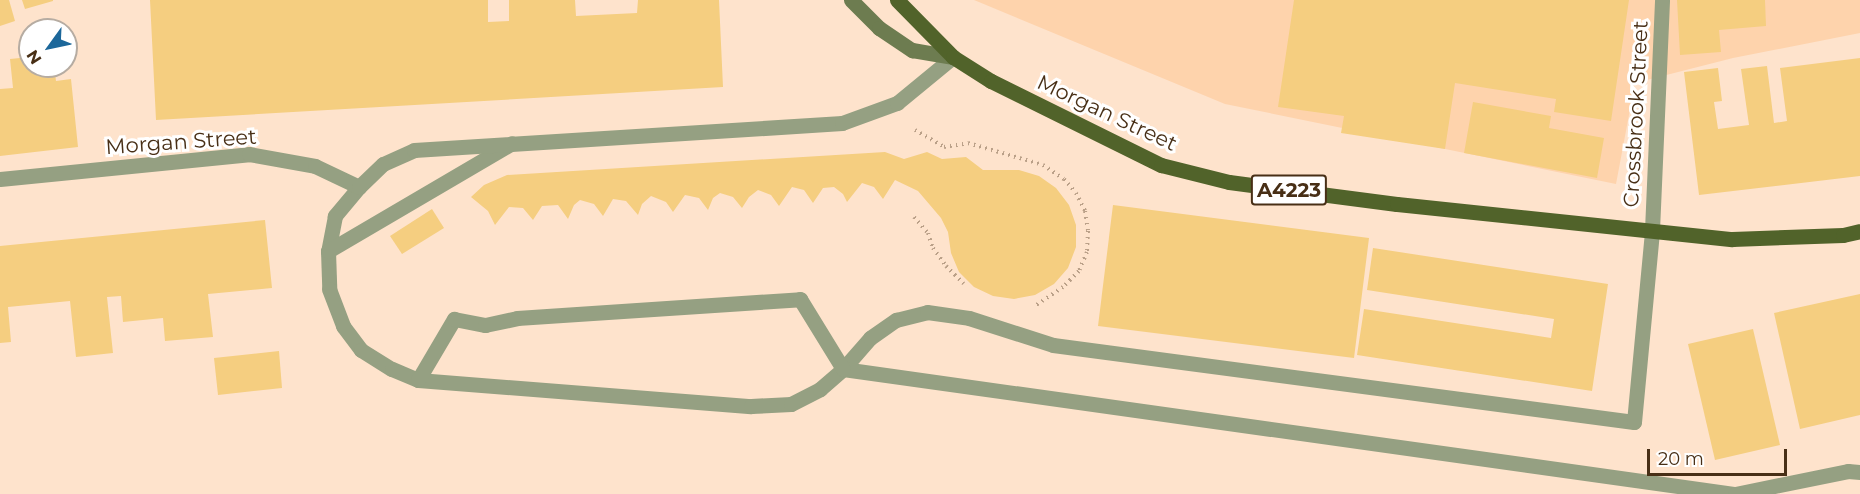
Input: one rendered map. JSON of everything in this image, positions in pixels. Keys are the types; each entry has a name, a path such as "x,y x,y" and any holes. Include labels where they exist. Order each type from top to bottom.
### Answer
{"main road":[{"path":"851,0 879,28 912,50 953,57"},
{"name":"Morgan Street","path":"897,0 953,57 991,81 1161,165 1229,182 1397,204 1652,230"},
{"name":"A4223","path":"1652,230 1732,239 1844,235 1860,231"}],"street":[{"name":"Crossbrook Street","path":"1002,328 1053,345 1634,422 1652,230 1662,0"},
{"path":"953,57 897,103 842,123 512,142 414,150 383,164 359,187 335,216 328,251 329,289 343,326 361,350 418,380 751,406 791,405 820,389 843,369 870,338 896,320 927,312 969,318 1002,328"},
{"path":"328,251 512,142"},
{"name":"Morgan Street","path":"0,178 249,154 315,166 359,187"},
{"path":"418,380 453,319 485,325 517,318 800,299 843,369"},
{"path":"843,369 1735,494 1848,471 1860,472"}],"path":[{"path":"880,111 944,147 968,143 1044,165 1064,179 1076,193 1085,211 1088,231 1087,252 1079,271 1057,292 1002,328"},
{"path":"914,217 928,233 933,248 946,266 968,287"}],"shaded area":[{"path":"974,0 1860,0 1860,33 1733,58 1635,83 1616,184 1225,104"}],"building":[{"path":"0,0 9,0 15,21 0,26"},
{"path":"22,0 53,0 53,1 25,9"},
{"path":"150,0 488,0 488,22 509,21 509,0 575,0 576,16 637,13 638,0 719,0 723,87 156,120"},
{"path":"1294,0 1629,0 1611,121 1554,112 1556,99 1455,83 1445,149 1341,133 1344,116 1278,107"},
{"path":"1677,0 1765,0 1766,26 1719,30 1721,52 1680,55"},
{"path":"18,58 18,78 56,78 56,81 71,79 78,147 0,156 0,89 13,88 10,59"},
{"path":"1860,58 1860,176 1699,195 1684,72 1718,68 1722,101 1714,102 1718,129 1749,125 1741,69 1767,66 1774,123 1787,121 1780,68"},
{"path":"1473,102 1551,116 1549,128 1604,138 1597,178 1464,153"},
{"path":"885,152 904,159 927,152 942,159 966,157 983,170 1019,170 1039,176 1056,188 1069,205 1076,225 1076,247 1068,268 1054,284 1035,295 1014,299 993,296 974,287 959,272 951,253 948,232 941,218 918,191 895,180 883,199 874,187 862,183 847,202 843,194 834,187 823,188 813,203 804,190 792,187 779,206 771,195 758,190 749,197 742,208 733,197 720,193 713,198 708,210 699,198 685,195 673,212 666,202 651,196 642,204 638,215 626,201 613,199 603,216 594,204 580,200 574,205 568,219 558,205 542,206 533,220 523,208 509,207 495,225 488,211 471,197 484,185 507,175"},
{"path":"1113,205 1369,238 1354,358 1098,326"},
{"path":"432,209 444,228 402,254 390,236"},
{"path":"265,220 272,288 208,294 213,337 165,341 163,318 123,322 121,296 107,297 113,353 76,357 70,301 8,307 11,342 0,343 0,246"},
{"path":"1373,248 1608,284 1592,391 1357,355 1364,309 1551,338 1554,319 1367,290"},
{"path":"1860,294 1860,415 1800,429 1774,313"},
{"path":"1753,329 1780,445 1715,460 1688,344"},
{"path":"279,351 282,388 218,395 214,358"}]}
